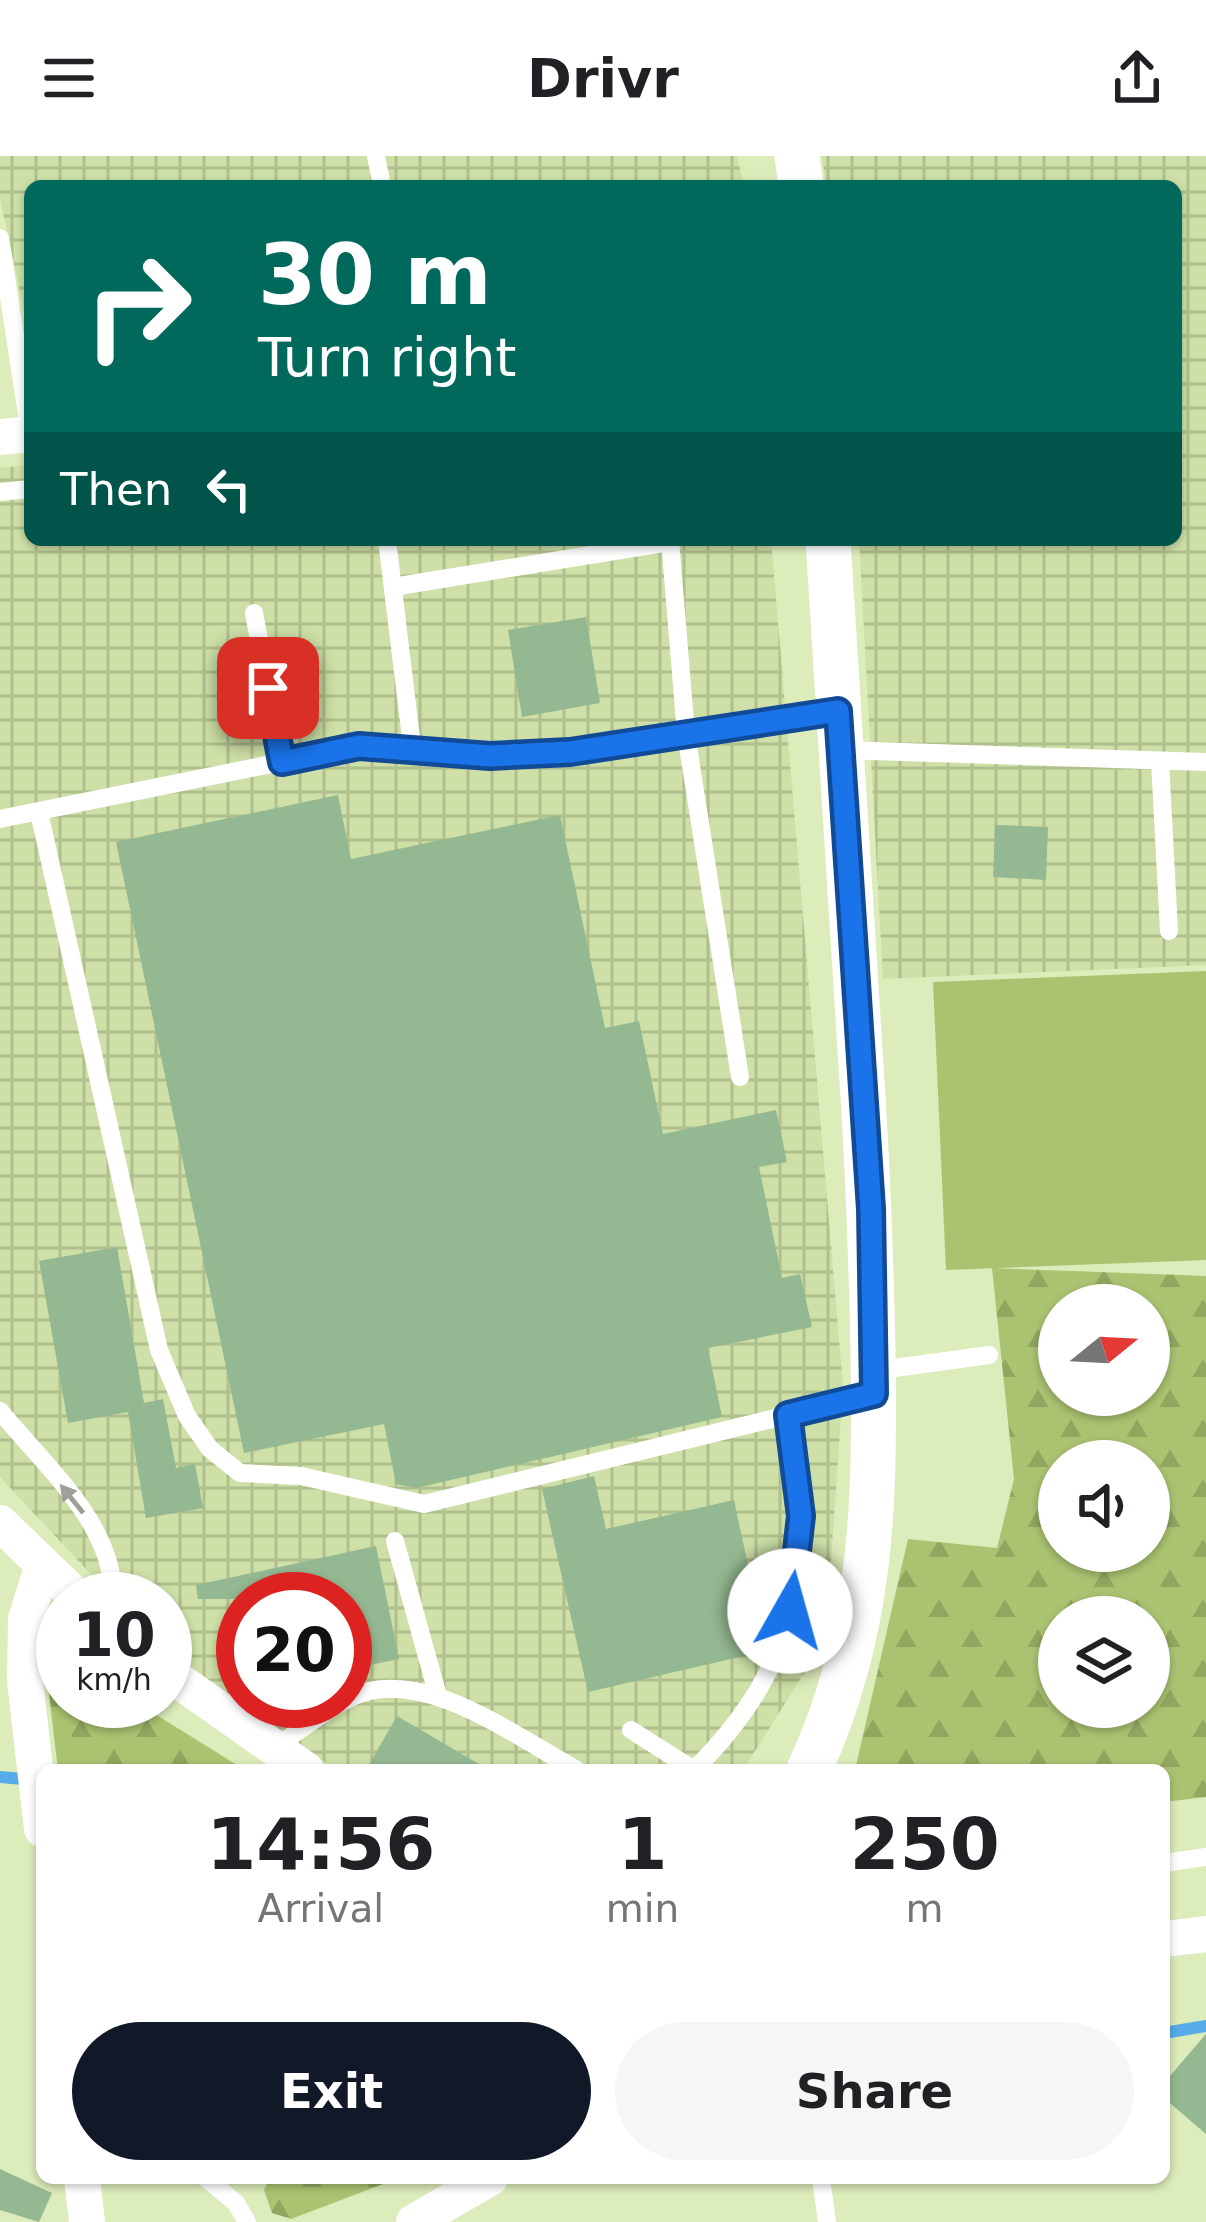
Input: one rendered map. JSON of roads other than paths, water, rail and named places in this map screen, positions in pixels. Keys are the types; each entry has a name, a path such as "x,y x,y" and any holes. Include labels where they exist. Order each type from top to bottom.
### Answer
{"street":[{"path":"811,1764 841,1695 871,1562 871,1209 828,546"},
{"path":"0,1523 50,1572"},
{"path":"37,1764 26,1618 43,1565"},
{"path":"192,1690 297,1764"},
{"path":"1170,1938 1206,1934"},
{"path":"83,2184 87,2222"},
{"path":"414,2222 480,2184"}],"lane":[{"path":"0,238 24,395"},
{"path":"388,546 412,746"},
{"path":"392,587 640,546"},
{"path":"670,546 686,734 740,1077"},
{"path":"254,613 282,762"},
{"path":"0,819 359,746 412,746 490,756 570,752 686,734 840,730 1206,762"},
{"path":"1160,761 1169,931"},
{"path":"39,812 159,1350 187,1416 209,1449 240,1473 301,1477 424,1504 788,1415 873,1383 989,1354"},
{"path":"0,1411 95,1528 114,1572"},
{"path":"699,1764 753,1702 785,1640 801,1516 788,1415"},
{"path":"395,1541 438,1696"},
{"path":"273,1749 351,1697 378,1689 424,1689 566,1764"},
{"path":"632,1730 685,1764"},
{"path":"1170,1862 1206,1857"},
{"path":"213,2184 236,2203 248,2222"},
{"path":"821,2184 827,2222"}],"waterway":[{"path":"0,1777 35,1780"},
{"path":"1170,2032 1206,2026"}]}
